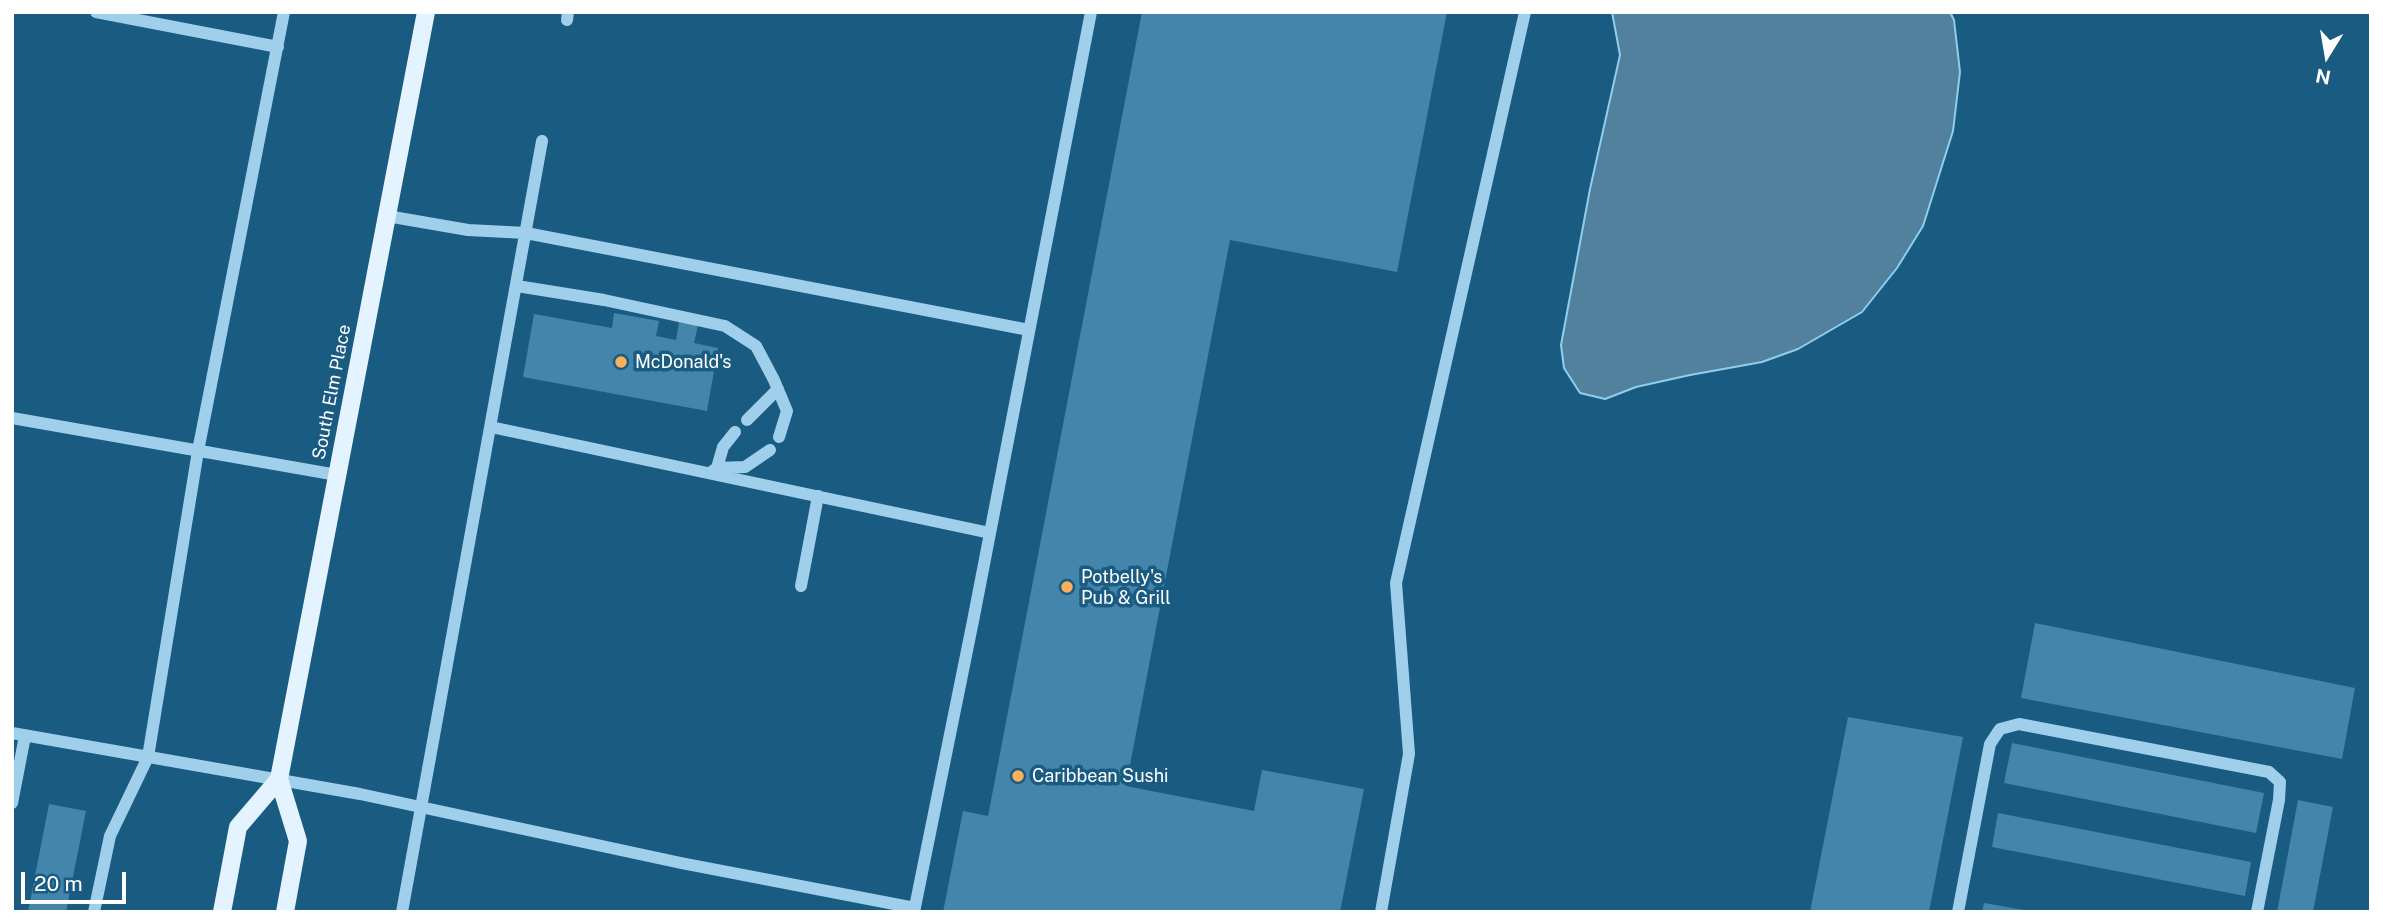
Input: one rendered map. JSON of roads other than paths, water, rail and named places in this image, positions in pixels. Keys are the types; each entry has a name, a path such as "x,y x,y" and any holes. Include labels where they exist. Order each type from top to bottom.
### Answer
{"main road":[{"name":"South Elm Place","path":"285,912 298,841 279,779 426,12"},
{"name":"South Elm Place","path":"222,912 238,828 279,779"}],"lane":[{"path":"96,12 278,47"},
{"path":"94,912 110,835 148,757 198,451 285,12"},
{"path":"12,803 19,734 421,806 681,863 914,910 1091,12"},
{"path":"1381,912 1409,754 1396,583 1525,12"},
{"path":"402,912 542,141"},
{"path":"387,216 468,230 526,233 1029,330"},
{"path":"517,286 604,300 724,326 756,346 778,390 787,411 779,437"},
{"path":"747,420 778,390"},
{"path":"12,418 337,475"},
{"path":"491,427 713,471 990,533"},
{"path":"713,471 723,447 736,432"},
{"path":"713,471 745,467 770,450"},
{"path":"802,586 818,496"},
{"path":"1958,912 1990,744 2000,730 2019,724 2269,772 2280,782 2279,800 2258,912"}],"water":[{"path":"1612,12 1950,12 1954,20 1960,72 1953,131 1923,226 1897,268 1862,312 1798,349 1762,362 1636,387 1605,399 1580,393 1564,368 1561,345 1590,189 1620,55"}],"place":[{"name":"McDonald's","path":"621,362"},
{"name":"Potbelly's Pub & Grill","path":"1067,587"},
{"name":"Caribbean Sushi","path":"1018,776"}]}
